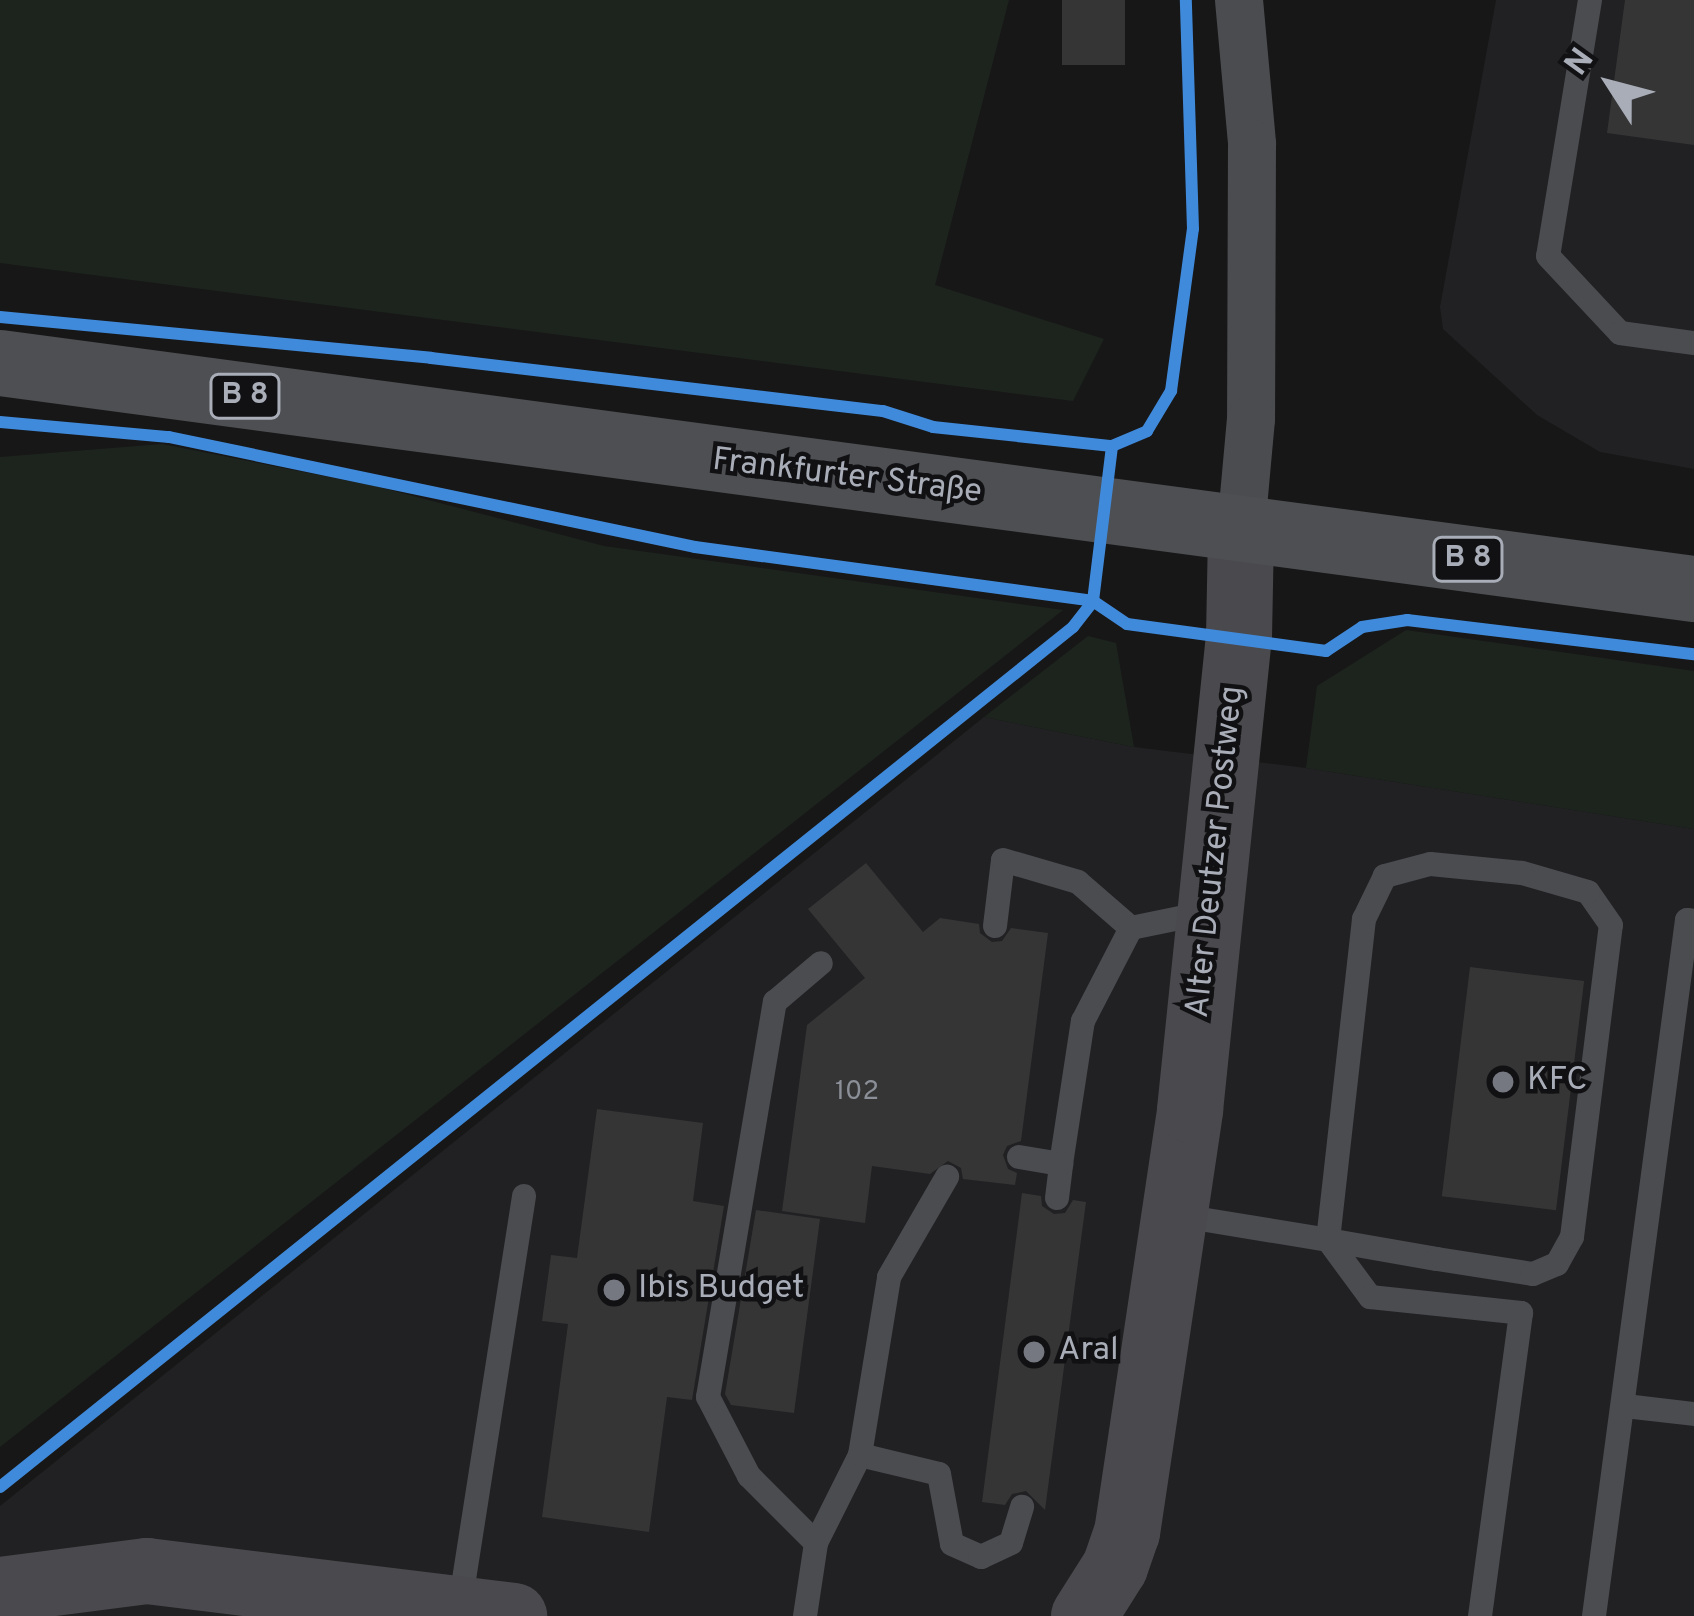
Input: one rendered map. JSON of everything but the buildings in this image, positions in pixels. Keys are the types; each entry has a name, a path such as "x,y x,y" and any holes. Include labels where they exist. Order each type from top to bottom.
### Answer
{"main road":[{"name":"Frankfurter Straße","path":"0,363 1694,589"}],"street":[{"name":"Alter Deutzer Postweg","path":"1100,1611 1127,1533 1174,1214 1214,912 1239,638 1241,529 1251,419 1252,144 1239,0"},
{"path":"0,1590 148,1571 487,1612"}],"lane":[{"path":"1589,0 1548,256 1620,333 1694,343"},
{"path":"995,926 1003,860 1078,882 1131,928"},
{"path":"1174,1214 1328,1240 1533,1274 1557,1264 1572,1237 1610,926 1588,892 1522,873 1430,864 1385,876 1364,919 1328,1240 1370,1297 1521,1313 1480,1616"},
{"path":"1131,928 1214,912"},
{"path":"1594,1616 1687,920 1694,921"},
{"path":"1057,1198 1083,1021 1131,928"},
{"path":"816,1543 749,1476 709,1397 775,1002 820,963"},
{"path":"1019,1156 1061,1164"},
{"path":"805,1616 816,1543 860,1455 889,1277 947,1177"},
{"path":"487,1612 524,1196"},
{"path":"1625,1406 1694,1414"},
{"path":"860,1455 939,1474 952,1544 981,1557 1011,1543 1022,1508"}],"shaded area":[{"path":"0,0 1009,0 935,285 1104,339 1073,401 0,263"},
{"path":"1496,0 1694,0 1694,469 1600,452 1537,415 1443,329 1440,307"},
{"path":"162,444 375,486 604,546 1063,610 0,1447 0,457"},
{"path":"1406,630 1694,671 1694,829 1306,768 1317,686"},
{"path":"1088,636 1116,643 1134,747 984,717"},
{"path":"984,717 1134,747 1306,768 1694,829 1694,1616 0,1616 0,1506"}],"cycle path":[{"path":"0,1487 1073,627 1093,601 1112,446 1147,431 1171,391 1193,229 1186,0"},
{"path":"0,317 431,358 883,411 933,427 1112,446"},
{"path":"0,422 169,437 695,547 1093,601 1127,624 1326,651 1362,627 1407,620 1694,654"}],"place":[{"name":"KFC","path":"1503,1082"},
{"name":"Ibis Budget","path":"614,1290"},
{"name":"Aral","path":"1034,1352"}]}
